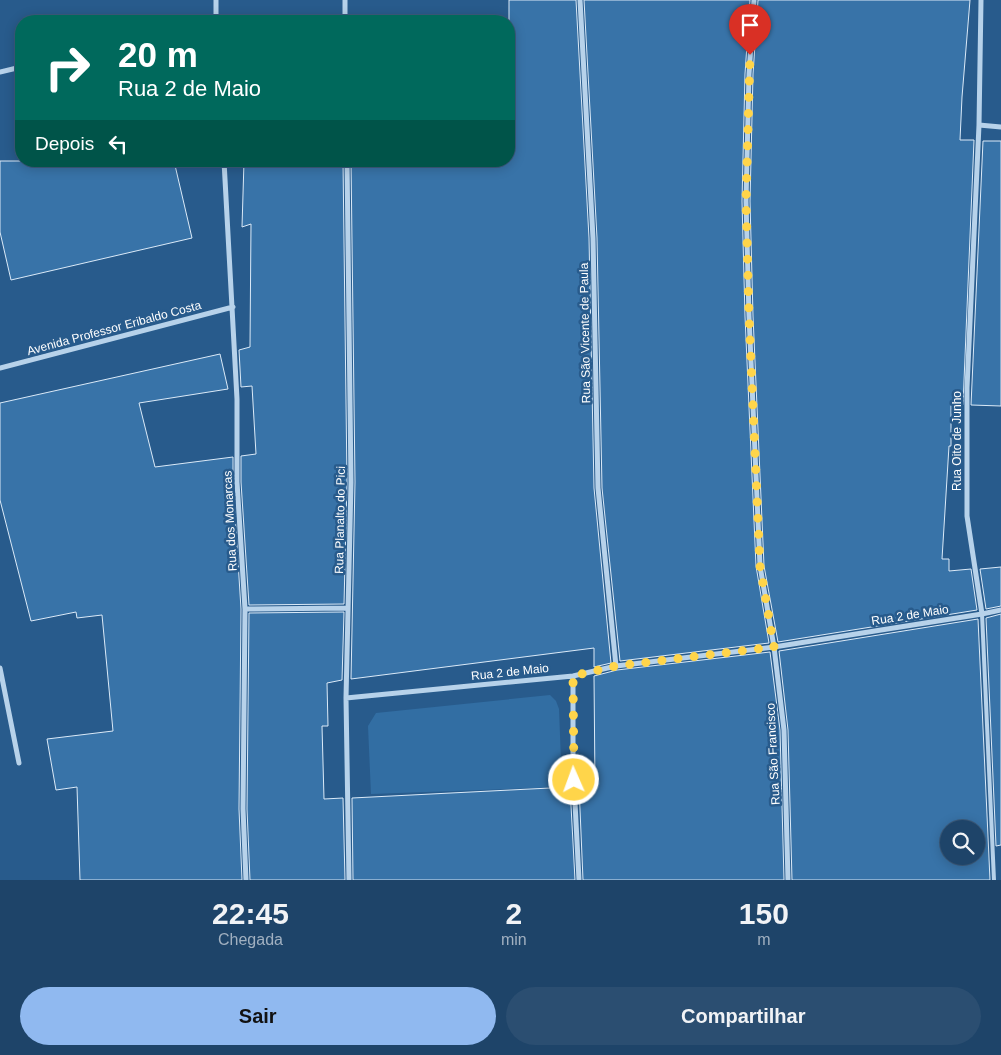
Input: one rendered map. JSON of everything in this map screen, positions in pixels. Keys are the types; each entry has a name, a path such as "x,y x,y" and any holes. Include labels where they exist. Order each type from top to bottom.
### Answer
{"street":[{"path":"216,0 216,15"},
{"path":"345,0 345,15"},
{"name":"Rua São Vicente de Paula","path":"580,0 593,238 598,488 616,666"},
{"name":"Rua São Francisco","path":"754,0 749,74 746,201 749,316 760,566 774,647 784,730 788,880"},
{"name":"Rua Oito de Junho","path":"981,0 979,125 967,388 967,516 982,614"},
{"path":"0,72 15,68"},
{"path":"979,125 1001,127"},
{"name":"Rua dos Monarcas","path":"224,167 237,399 237,482 245,609 244,809 246,880"},
{"name":"Rua Planalto do Pici","path":"347,167 351,473 346,698 349,880"},
{"name":"Avenida Professor Eribaldo Costa","path":"0,368 232,307"},
{"path":"245,609 348,608"},
{"name":"Rua 2 de Maio","path":"346,698 573,676 616,666 774,647 1001,610"},
{"path":"0,668 19,763"},
{"path":"573,676 573,764 578,880"}],"lane":[{"name":"Rua Oito de Junho","path":"982,614 994,880"}],"shaded area":[{"path":"550,695 556,701 559,709 562,787 371,794 368,726 376,713"}],"building":[{"path":"509,0 576,0 589,238 594,488 611,663 594,667 594,648 351,679 355,482 351,167 515,167 515,15 509,15"},
{"path":"584,0 750,0 745,74 742,201 745,316 756,566 769,643 620,661 602,488 597,238"},
{"path":"758,0 970,0 960,140 974,140 963,405 951,405 951,446 949,446 942,559 949,559 949,571 971,569 977,610 778,642 764,566 753,316 750,201 753,74"},
{"path":"983,141 1001,141 1001,406 971,405"},
{"path":"0,161 15,161 15,167 175,167 192,238 11,280 0,232"},
{"path":"244,167 343,167 347,482 344,604 249,605 241,456 256,454 252,386 241,387 239,350 250,347 251,224 242,227"},
{"path":"220,354 228,389 139,403 155,467 233,457 241,609 239,809 242,880 80,880 77,787 56,790 47,739 113,731 102,615 77,618 76,612 31,621 0,500 0,403"},
{"path":"1001,567 1001,606 986,609 980,569"},
{"path":"344,612 342,680 327,683 328,726 322,726 324,799 343,798 345,880 250,880 247,809 249,613"},
{"path":"1001,614 1001,845 996,846 986,618"},
{"path":"978,619 990,880 792,880 788,730 779,651"},
{"path":"770,652 780,730 784,880 583,880 579,786 595,785 594,676 617,670"},
{"path":"570,787 575,880 353,880 352,798"}],"route":[{"path":"574,780 573,676 616,666 774,647 760,566 749,316 746,201 750,55"}]}
